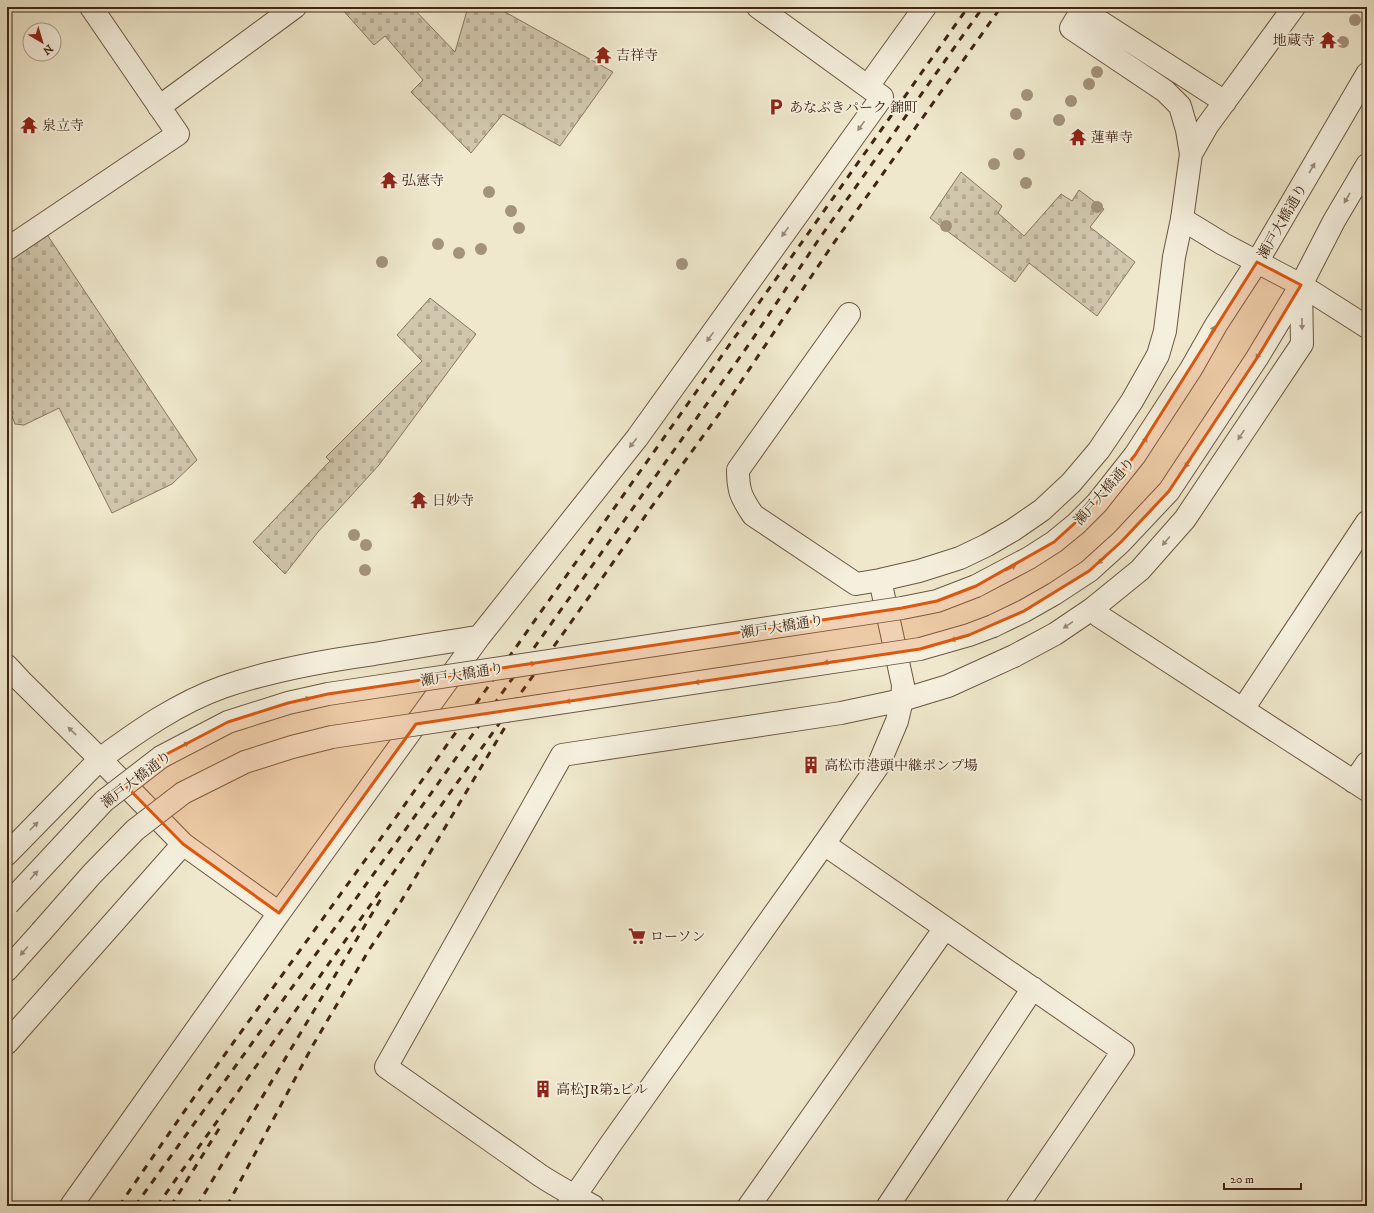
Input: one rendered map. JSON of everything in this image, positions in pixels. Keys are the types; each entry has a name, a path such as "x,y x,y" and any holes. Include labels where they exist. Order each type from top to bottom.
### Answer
{"street":[{"path":"7,249 178,134 91,7"},
{"path":"159,107 294,7"},
{"path":"71,1206 279,913 480,637 637,438 882,97 758,7"},
{"path":"868,86 925,7"},
{"path":"1190,154 1207,126 1293,8"},
{"path":"849,314 738,470 738,484 742,498 753,515 856,584 919,571 960,558 1013,530 1042,510 1072,483 1099,450 1132,401 1158,355 1165,331 1174,257 1182,219 1190,154 1187,130 1180,106 1165,91 1071,28 1082,10 1225,102"},
{"name":"瀬戸大橋通り","path":"8,905 104,801 161,757 228,722 288,703 328,694 902,608 937,601 976,586 1028,558 1054,542 1076,524 1097,502 1135,455 1257,262 1367,74"},
{"path":"7,970 92,874 135,830 183,793 245,762 292,747 332,737 920,648 969,635 993,626 1054,594 1089,571 1122,542 1169,491 1257,358 1301,285 1334,221 1367,164"},
{"path":"1182,219 1223,244 1301,285 1367,327"},
{"path":"880,580 903,684 902,700 897,721 878,766 610,1145 579,1203 386,1067 562,754 841,713 902,700 948,686 1014,656 1055,634 1092,609 1140,570 1185,519 1302,344 1301,285"},
{"path":"1243,709 1367,522"},
{"path":"1092,609 1099,616 1361,786 1367,763"},
{"path":"7,854 100,759 139,730 179,707 222,688 276,671 352,657 480,637"},
{"path":"12,679 100,759 183,844 279,913"},
{"path":"7,1043 183,844"},
{"path":"824,844 1123,1051 1017,1206"},
{"path":"749,1206 945,928"},
{"path":"888,1206 1033,988"}],"highlighted area":[{"path":"1257,262 1301,285 1257,358 1169,491 1121,542 1089,571 1024,611 969,635 920,649 416,724 279,913 183,844 125,785 161,757 228,722 288,703 328,694 902,608 937,601 976,586 1054,542 1097,503 1135,455"}],"green space":[{"path":"340,7 412,7 455,52 468,7 496,7 613,72 560,146 503,114 471,153 411,92 423,80 385,36 374,45"},
{"path":"961,172 1002,206 998,213 1024,236 1061,194 1072,201 1079,190 1104,209 1090,227 1135,262 1097,316 1029,263 1015,282 930,218"},
{"path":"46,233 197,460 172,484 112,513 59,408 24,425 15,424 12,416 7,418 7,260"},
{"path":"430,298 476,334 379,465 318,532 285,574 253,542 330,461 326,457 422,361 397,335"}],"railway":[{"path":"119,1206 197,1093 389,827 968,7"},
{"path":"135,1206 398,840 752,340 819,239 983,7"},
{"path":"157,1206 650,509 722,410 831,247 1001,7"},
{"path":"227,1206 313,1045 517,707"},
{"path":"197,1206 382,897"},
{"path":"171,1206 222,1124"}],"place":[{"name":"地蔵寺","path":"1328,40"},
{"name":"吉祥寺","path":"603,55"},
{"name":"あなぶきパーク 錦町","path":"776,107"},
{"name":"泉立寺","path":"29,125"},
{"name":"蓮華寺","path":"1078,137"},
{"name":"弘憲寺","path":"389,180"},
{"name":"日妙寺","path":"419,500"},
{"name":"高松市港頭中継ポンプ場","path":"811,765"},
{"name":"ローソン","path":"637,936"},
{"name":"高松JR第2ビル","path":"543,1089"}]}
